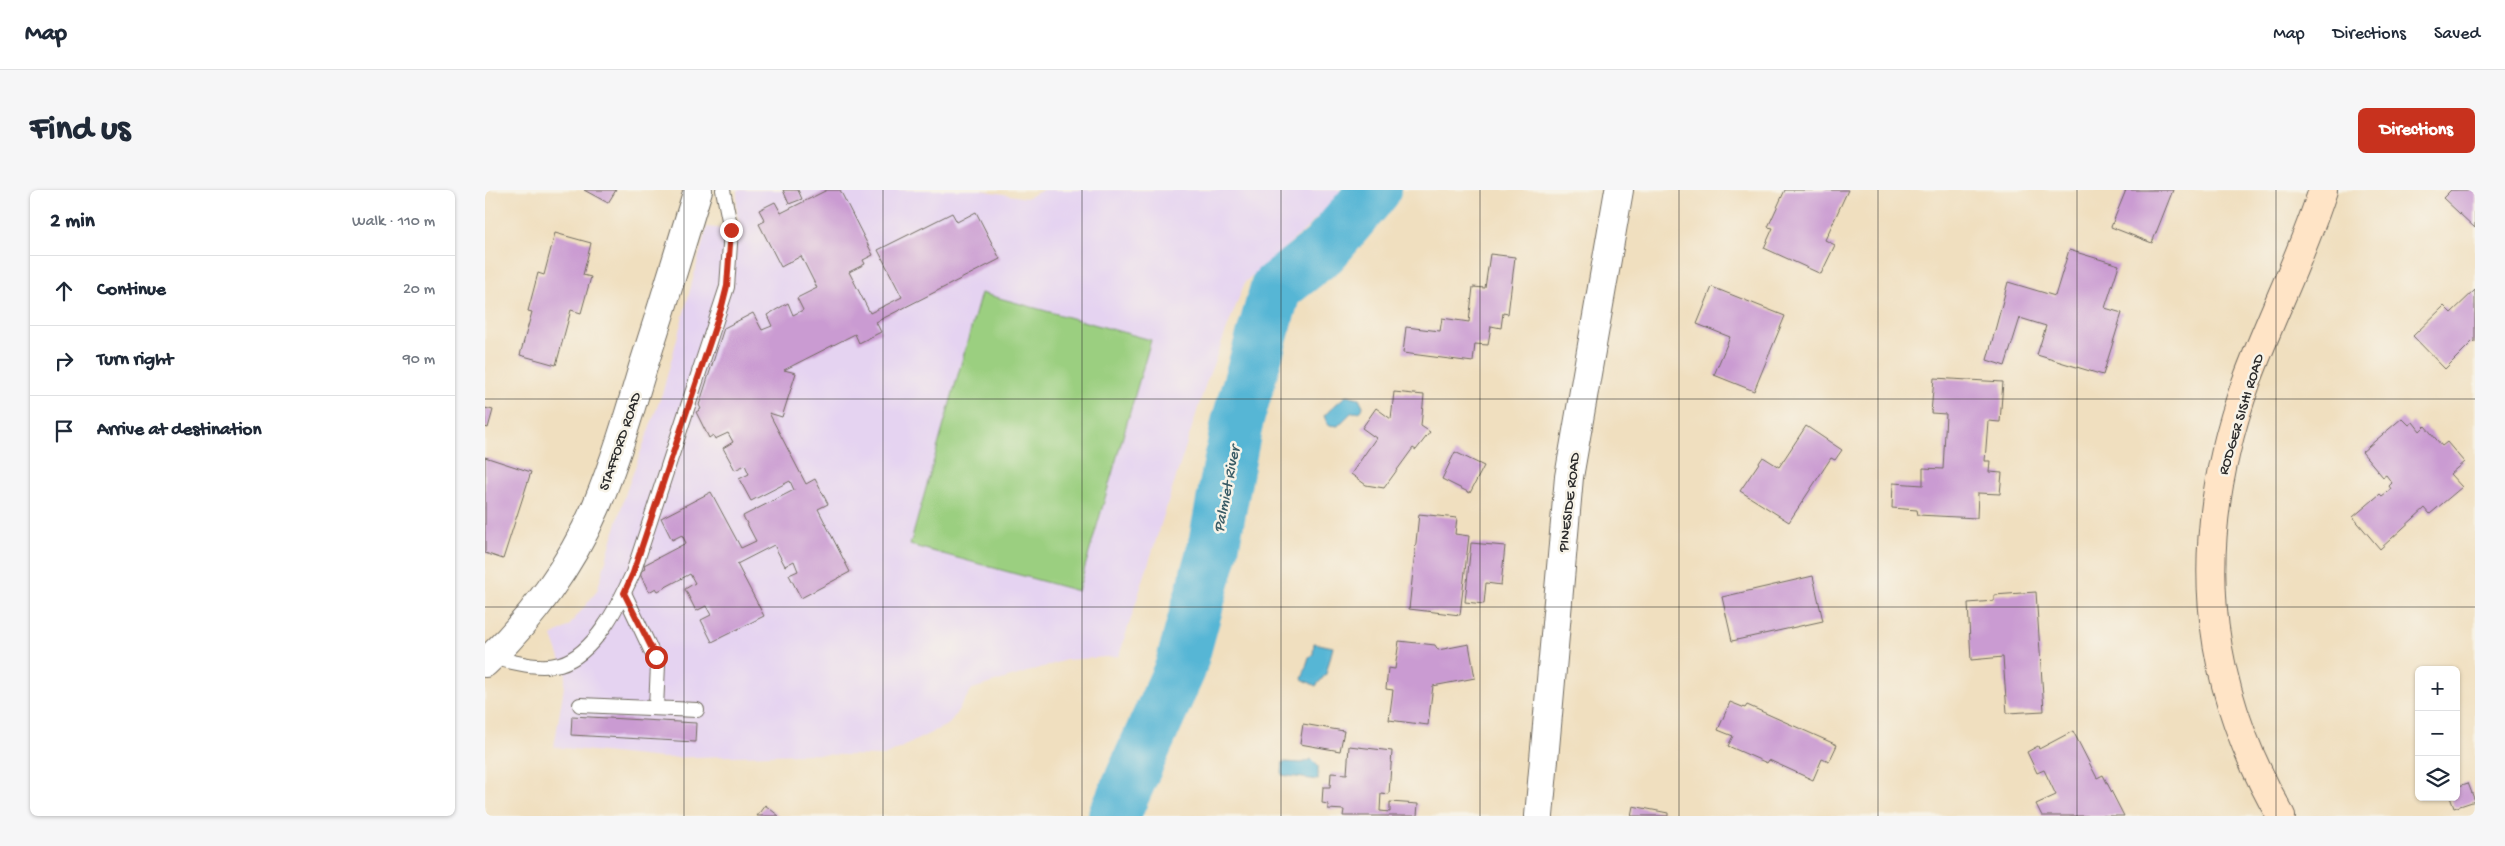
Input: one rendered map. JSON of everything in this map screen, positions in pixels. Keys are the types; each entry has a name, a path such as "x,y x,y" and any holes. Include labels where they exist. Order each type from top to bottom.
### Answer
{"main road":[{"name":"RODGER SISHI ROAD","path":"2281,816 2262,784 2233,710 2219,655 2213,617 2210,566 2215,508 2223,459 2246,384 2323,190"}],"street":[{"name":"STAFFORD ROAD","path":"488,660 532,612 549,590 575,549 596,507 623,434 698,190"},
{"name":"PINESIDE ROAD","path":"1539,816 1569,477 1619,190"}],"lane":[{"path":"488,660 532,665 561,664 579,653 594,639 611,617 624,593 633,573 727,286 731,230 723,190"},
{"path":"624,593 658,665 660,673 656,708"},
{"path":"581,705 697,710"}],"shaded area":[{"path":"737,190 981,190 1026,198 1043,190 1344,190 1304,231 1245,282 1206,383 1119,656 1066,660 972,689 949,724 884,756 807,754 661,758 554,747 566,675 552,636 569,626 597,591 625,495 663,391 707,227 742,231 737,214"}],"green space":[{"path":"981,293 1151,340 1078,591 910,545"}],"water":[{"path":"1347,395 1359,398 1363,406 1362,410 1351,413 1338,426 1328,425 1324,416"},
{"path":"1314,643 1333,647 1326,674 1316,686 1302,679 1309,657 1313,654"},
{"path":"1311,759 1318,766 1318,780 1282,775 1283,762 1302,763"}],"building":[{"path":"584,190 616,190 608,203"},
{"path":"783,190 798,190 802,199 789,204"},
{"path":"827,190 840,190 873,255 863,260 865,264 849,272 870,313 902,297 878,250 952,213 957,222 976,212 1000,259 876,322 881,332 859,343 855,334 784,370 796,373 782,417 769,413 806,484 815,479 828,504 818,509 850,572 801,598 789,575 798,571 794,561 785,566 774,545 737,564 764,616 712,642 701,620 711,615 706,606 696,611 685,589 695,583 690,574 658,591 656,588 649,592 639,572 645,569 644,565 686,543 682,535 672,540 661,518 711,492 741,548 756,541 743,516 794,490 790,481 751,501 739,479 749,474 745,465 735,470 723,448 733,442 728,433 715,439 713,435 709,438 696,412 701,409 699,405 724,328 753,313 762,330 772,326 767,315 788,303 793,315 803,310 797,298 817,288 801,256 781,267 759,224 765,221 759,210 775,202 781,213"},
{"path":"1785,190 1848,190 1825,240 1835,245 1821,274 1764,248 1773,228 1768,227"},
{"path":"2126,190 2173,190 2152,243 2111,227"},
{"path":"2451,190 2475,190 2475,228 2443,198"},
{"path":"555,233 591,243 583,275 591,277 581,313 571,310 556,365 520,355 532,312 528,311 538,273 544,275"},
{"path":"2069,250 2119,265 2105,308 2122,313 2103,375 2037,355 2046,326 2020,318 2005,366 1987,360 2008,282 2055,296"},
{"path":"1490,254 1515,257 1508,314 1503,313 1501,328 1491,326 1488,345 1475,344 1473,362 1403,353 1406,327 1440,331 1442,318 1469,322 1473,287 1485,288"},
{"path":"1712,287 1785,316 1754,391 1714,375 1730,337 1697,324"},
{"path":"2475,290 2475,343 2473,341 2445,369 2413,336 2444,306 2451,313"},
{"path":"1934,378 2003,382 2000,422 1988,421 1985,461 1990,461 1989,472 2002,473 2000,494 1978,493 1977,518 1918,515 1917,510 1892,508 1893,483 1923,485 1923,468 1943,469 1946,414 1931,413"},
{"path":"1394,392 1424,395 1421,426 1430,432 1416,450 1413,448 1384,488 1366,485 1351,474 1376,438 1362,428 1376,408 1391,419"},
{"path":"485,408 493,410 488,428 485,427"},
{"path":"2402,418 2409,425 2413,422 2420,431 2425,426 2442,446 2447,442 2464,462 2450,474 2462,487 2430,514 2425,508 2380,549 2353,517 2380,494 2382,496 2391,489 2389,486 2392,483 2386,475 2383,477 2362,452"},
{"path":"1806,426 1842,450 1835,460 1831,458 1789,522 1740,491 1763,457 1779,467"},
{"path":"1455,452 1484,466 1470,493 1442,479"},
{"path":"485,457 531,472 503,559 485,553"},
{"path":"1419,514 1457,518 1455,534 1469,536 1460,615 1409,609"},
{"path":"1471,543 1505,546 1501,585 1486,583 1484,604 1465,602"},
{"path":"1813,576 1823,621 1732,641 1722,597"},
{"path":"2036,592 2044,711 2007,713 2003,657 1971,660 1968,603 1994,601 1994,595"},
{"path":"1399,641 1435,645 1438,650 1469,644 1475,678 1433,686 1428,725 1389,720 1393,690 1386,689 1388,668 1395,669"},
{"path":"1730,702 1745,708 1747,705 1837,745 1829,762 1822,759 1813,780 1769,760 1767,763 1728,746 1733,736 1718,730"},
{"path":"572,716 696,723 695,742 571,735"},
{"path":"1303,724 1344,731 1340,751 1300,744"},
{"path":"2073,731 2097,778 2103,775 2124,816 2042,816 2036,804 2056,795 2044,770 2037,773 2027,752 2038,746 2039,749"},
{"path":"1349,746 1392,751 1389,794 1381,793 1380,811 1390,812 1390,802 1418,804 1417,816 1343,816 1344,810 1328,809 1328,804 1322,803 1323,787 1330,787 1331,773 1347,774"},
{"path":"2468,783 2475,801 2454,808 2451,801 2460,801 2460,786"},
{"path":"765,805 779,816 757,816"},
{"path":"1633,806 1668,813 1668,816 1631,816"}],"waterway":[{"name":"Palmiet River","path":"1114,816 1180,669 1213,549 1237,423 1276,288 1324,250 1375,190"}],"route":[{"path":"656,657 624,593 633,573 722,306 730,262 731,230"}]}
